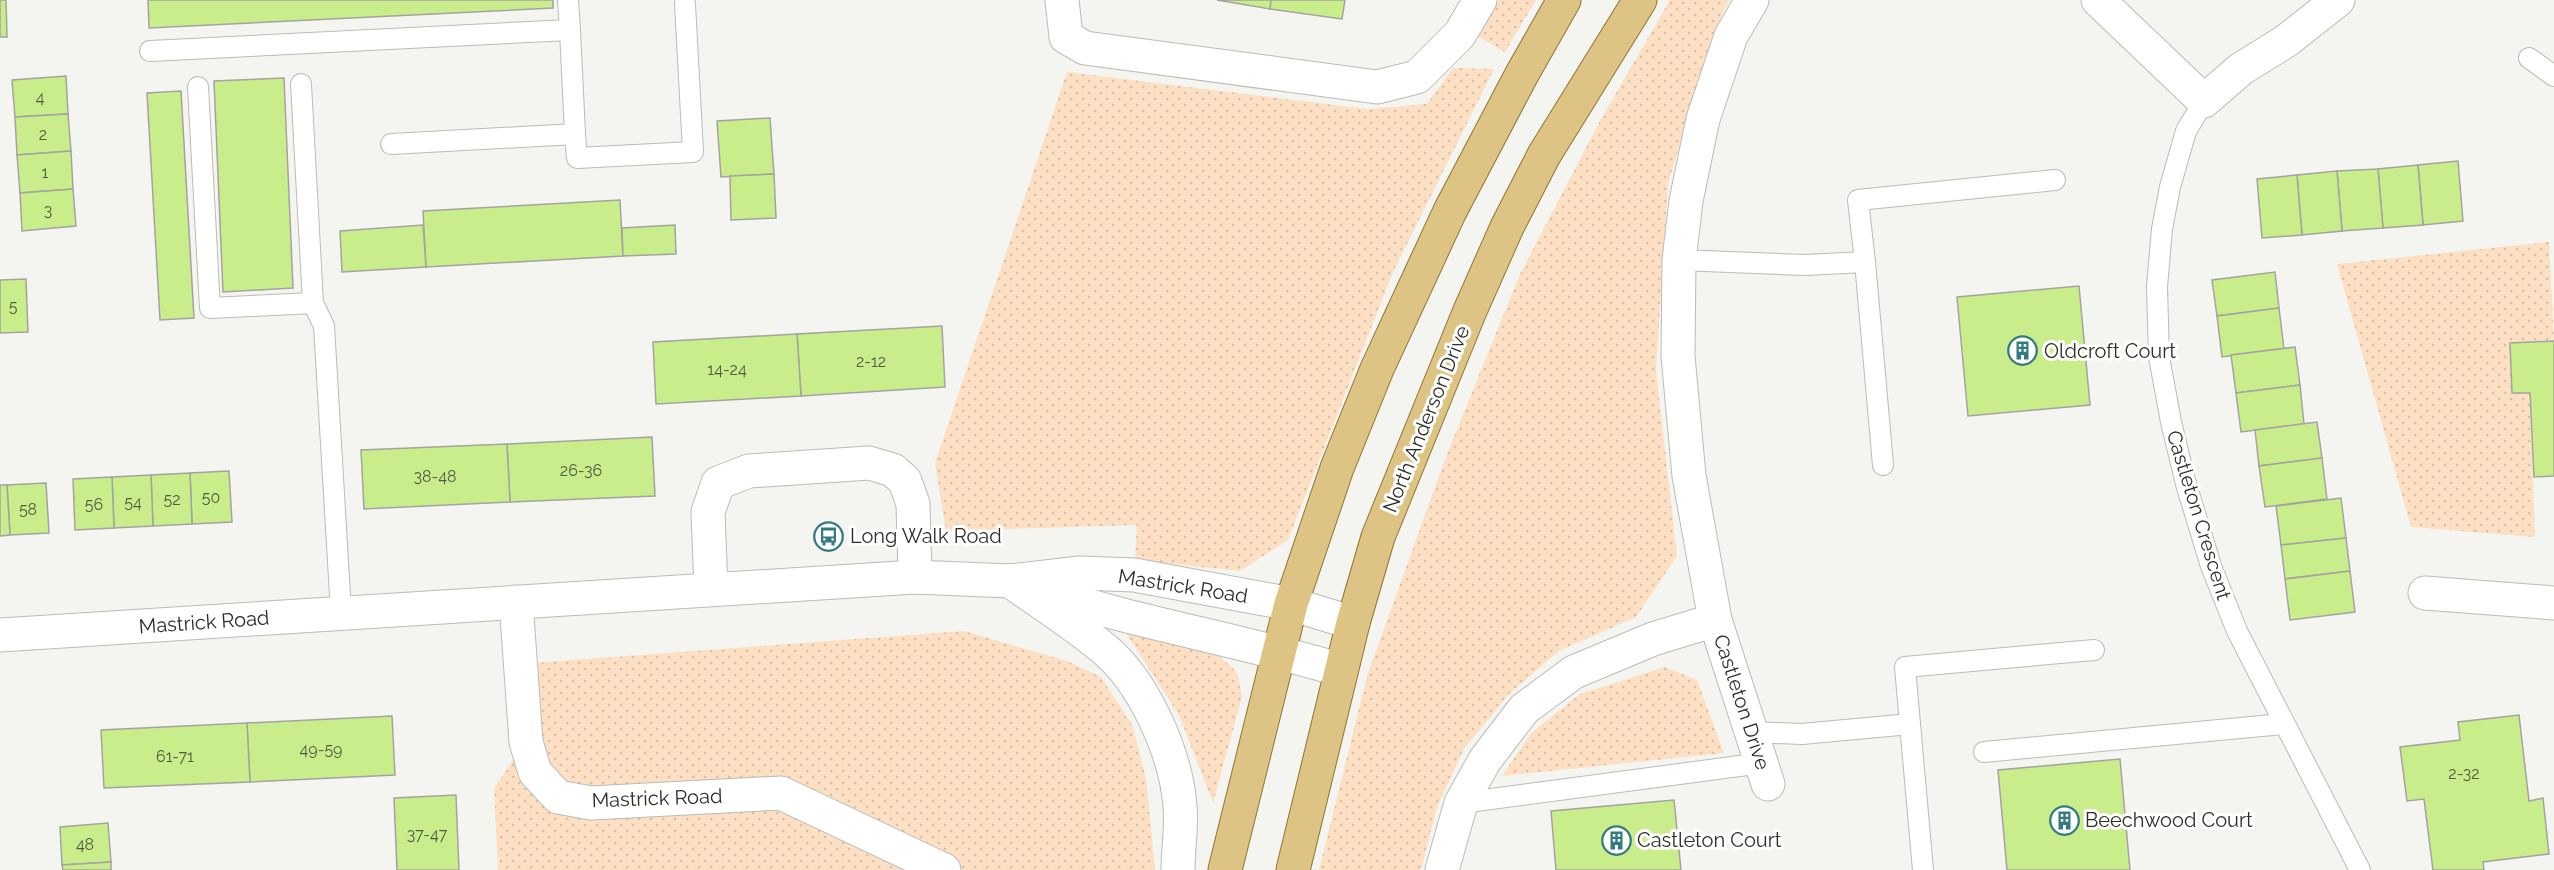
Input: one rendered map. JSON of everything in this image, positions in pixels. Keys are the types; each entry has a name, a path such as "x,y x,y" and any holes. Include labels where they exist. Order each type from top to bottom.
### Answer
{"main road":[{"path":"1225,870 1291,604 1337,468 1377,369 1450,211 1501,112 1564,0"},
{"name":"North Anderson Drive","path":"1293,870 1341,670 1378,537 1469,313 1508,227 1544,155 1640,0"}],"street":[{"path":"1062,0 1066,37 1084,48 1377,87 1417,77 1460,34 1480,0"},
{"path":"1442,870 1461,803 1485,759 1524,709 1574,672 1653,639 1715,620 1689,476 1678,356 1679,260 1686,201 1702,119 1731,36 1752,0"},
{"path":"2098,0 2204,101 2241,69 2286,41 2338,0"},
{"path":"711,590 708,512 718,483 749,471 869,463 893,470 905,481 913,504 915,577"},
{"name":"Mastrick Road","path":"0,635 915,577 1010,581 1080,573 1134,575 1291,604 1353,623"},
{"path":"1010,581 1104,648 1125,669 1161,731 1173,770 1180,806 1178,870"},
{"name":"Mastrick Road","path":"1010,581 1075,602 1279,651 1341,670"},
{"path":"2425,593 2554,603"},
{"name":"Mastrick Road","path":"516,602 526,742 535,772 558,797 591,803 781,793 944,870"},
{"name":"Castleton Drive","path":"1715,620 1765,774"}],"lane":[{"path":"568,0 577,158 693,152 685,3"},
{"path":"150,51 570,30"},
{"path":"2529,58 2554,76"},
{"path":"300,84 313,303 324,326 341,612"},
{"path":"198,87 210,308 313,303"},
{"name":"Castleton Crescent","path":"2204,101 2186,131 2168,197 2157,287 2159,357 2186,484 2211,566 2237,631 2360,870"},
{"path":"391,144 575,134"},
{"path":"1883,465 1858,200 2055,180"},
{"path":"1679,260 1795,265 1865,262"},
{"path":"1923,870 1905,667 2094,650"},
{"path":"1751,732 1802,734 1910,724"},
{"path":"1984,752 2283,724"},
{"path":"1461,803 1765,774"}],"shaded area":[{"path":"1499,0 1536,0 1505,52 1477,36"},
{"path":"1670,0 1730,0 1724,9 1701,71 1668,184 1656,370 1677,556 1636,617 1559,651 1509,694 1464,749 1437,807 1421,870 1319,870 1367,676 1447,454 1520,274 1601,119"},
{"path":"1453,68 1494,69 1393,272 1288,540 1240,571 1135,560 1137,525 946,531 935,463 1067,72 1367,109 1427,104"},
{"path":"2549,242 2554,341 2510,343 2512,393 2530,393 2535,537 2411,527 2337,264"},
{"path":"964,631 1067,661 1101,677 1132,725 1146,778 1155,870 498,870 494,788 526,742 520,664"},
{"path":"1126,633 1168,641 1219,656 1237,672 1242,697 1213,803 1179,715"},
{"path":"1665,667 1697,680 1724,753 1502,776 1531,733 1580,694"}],"building":[{"path":"0,0 6,0 7,37 0,37"},
{"path":"148,0 553,0 553,8 149,28"},
{"path":"1217,0 1271,0 1270,9"},
{"path":"1271,0 1345,0 1342,19 1270,9"},
{"path":"66,76 68,114 15,117 12,80"},
{"path":"284,78 293,288 223,292 214,81"},
{"path":"181,91 194,318 160,320 147,93"},
{"path":"68,114 71,151 17,155 15,117"},
{"path":"770,118 774,174 721,177 717,121"},
{"path":"71,151 73,189 20,193 17,155"},
{"path":"2458,161 2463,221 2423,225 2418,165"},
{"path":"2418,165 2423,225 2383,228 2378,169"},
{"path":"2378,169 2383,228 2342,231 2337,171"},
{"path":"2337,171 2342,231 2302,235 2297,175"},
{"path":"774,174 776,218 731,220 730,176"},
{"path":"2297,175 2302,235 2262,238 2257,179"},
{"path":"73,189 76,226 22,231 20,193"},
{"path":"620,200 623,256 426,267 423,211"},
{"path":"423,225 426,267 342,272 340,231"},
{"path":"675,225 676,254 623,256 622,228"},
{"path":"2275,272 2279,308 2217,316 2212,280"},
{"path":"26,279 28,332 0,333 0,280"},
{"name":"Oldcroft Court","path":"2079,286 2090,405 1968,416 1957,297"},
{"path":"2279,308 2284,349 2222,357 2217,316"},
{"path":"942,326 945,387 801,396 797,334"},
{"path":"797,334 801,396 656,404 653,342"},
{"path":"2554,341 2554,476 2534,477 2530,393 2512,393 2510,343"},
{"path":"2295,347 2300,385 2236,393 2231,355"},
{"path":"2300,385 2304,424 2241,432 2236,393"},
{"path":"2317,422 2322,458 2259,466 2255,430"},
{"path":"652,437 655,496 510,502 507,444"},
{"path":"507,444 510,502 364,509 361,450"},
{"path":"2322,458 2327,499 2265,507 2259,466"},
{"path":"229,471 232,522 192,524 190,473"},
{"path":"190,473 192,524 153,526 151,475"},
{"path":"151,475 153,526 114,528 112,477"},
{"path":"112,477 114,528 75,530 73,479"},
{"path":"46,483 49,533 10,535 7,485"},
{"path":"0,485 7,485 10,535 0,536"},
{"path":"2341,498 2346,538 2281,545 2276,506"},
{"path":"2346,538 2350,571 2285,579 2281,545"},
{"path":"2350,571 2355,612 2290,620 2285,579"},
{"path":"2519,715 2529,801 2543,798 2549,854 2483,862 2484,870 2433,870 2424,799 2407,801 2400,747 2460,740 2458,722"},
{"path":"392,716 395,775 250,782 247,723"},
{"path":"247,723 250,782 104,788 101,730"},
{"name":"Beechwood Court","path":"2120,759 2130,870 2007,870 1998,770"},
{"path":"456,795 459,870 397,870 394,798"},
{"name":"Castleton Court","path":"1674,800 1681,870 1556,870 1551,811"},
{"path":"108,823 111,862 62,865 60,827"},
{"path":"111,862 111,870 63,870 62,865"}],"place":[{"name":"Oldcroft Court","path":"2023,351"},
{"name":"Long Walk Road","path":"829,536"},
{"name":"Beechwood Court","path":"2064,820"},
{"name":"Castleton Court","path":"1616,840"}]}
